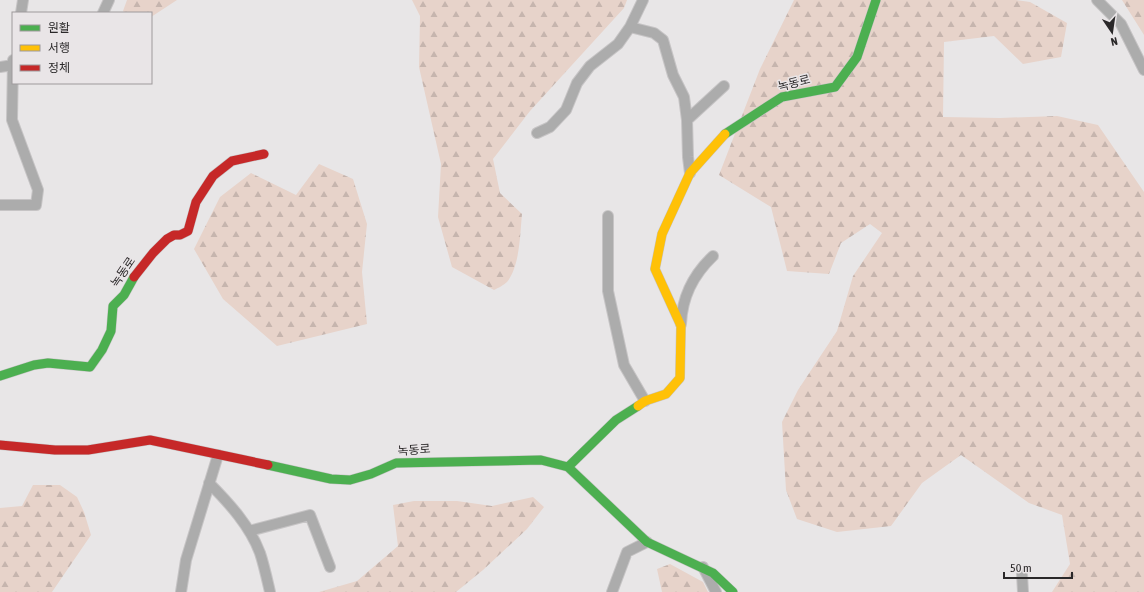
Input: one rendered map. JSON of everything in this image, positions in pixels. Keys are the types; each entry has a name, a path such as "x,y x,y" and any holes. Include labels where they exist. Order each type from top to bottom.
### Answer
{"street":[{"path":"20,12 23,0"},
{"path":"103,12 109,0"},
{"path":"537,133 550,128 566,110 577,83 590,66 618,44 630,27 643,0"},
{"name":"녹동로","path":"680,326 655,269 662,234 690,173 726,133 782,97 834,87 857,57 876,0"},
{"path":"1097,0 1121,24 1144,70"},
{"path":"630,27 654,33 664,40 673,75 684,97 688,120 688,157 690,173"},
{"path":"0,67 12,63"},
{"path":"0,205 36,204 38,190 12,120 13,84"},
{"path":"688,120 724,86"},
{"name":"녹동로","path":"0,376 44,363 56,363 84,368 90,367 102,350 111,331 113,306 124,295 136,273 166,239 188,231 196,202 213,176 232,161 264,154"},
{"path":"608,216 608,291 624,364 645,401"},
{"name":"녹동로","path":"568,467 616,420 645,401 666,394 680,378 681,314 690,285 701,268 713,256"},
{"name":"녹동로","path":"0,445 55,450 88,450 150,440 331,479 350,480 371,474 396,463 541,460 568,467 647,542 713,573 733,592"},
{"path":"181,592 186,560 218,455"},
{"path":"209,484 228,502 249,531 260,553 270,592"},
{"path":"249,531 310,515 330,567"},
{"path":"612,592 627,552 647,542"},
{"path":"703,568 716,592"},
{"path":"1022,574 1022,592"}],"green space":[{"path":"127,0 177,0 152,16 152,12 123,11"},
{"path":"412,0 627,0 624,8 530,111 493,159 500,193 522,214 519,250 515,267 507,282 494,290 452,267 438,217 441,164 419,67 420,16"},
{"path":"794,0 1016,0 1030,2 1067,23 1061,57 1023,64 994,36 944,42 943,117 1000,118 1057,116 1098,125 1144,192 1144,592 1052,592 1070,564 1062,515 1029,503 961,455 922,483 891,526 837,532 797,519 786,490 782,422 798,390 837,331 853,276 882,233 870,224 841,243 829,274 787,271 771,207 719,175 760,69"},
{"path":"1122,0 1144,0 1144,35"},
{"path":"319,164 353,179 367,224 362,272 367,324 277,346 223,299 194,249 220,197 251,173 296,195"},
{"path":"33,485 60,485 77,497 84,512 91,535 52,592 0,592 0,508 22,506"},
{"path":"533,497 544,507 527,529 483,570 456,592 319,592 357,581 398,546 393,505 414,501 457,501 492,506"},
{"path":"670,564 703,582 708,592 662,592 657,569"}],"traffic: fast":[{"path":"725,134 782,97 835,87 857,57 876,0"},
{"path":"0,376 34,365 48,363 90,367 102,350 111,331 113,306 124,295 134,277"},
{"path":"638,406 616,420 568,467 647,542 713,573 733,592"},
{"path":"268,465 331,479 350,480 371,474 396,463 541,460 568,467"}],"traffic: slow":[{"path":"638,406 645,401 666,394 680,378 681,326 655,269 662,234 690,173 725,134"}],"traffic: jam":[{"path":"134,277 153,253 167,239 174,235 180,235 188,231 196,202 213,176 232,161 264,154"},
{"path":"0,445 55,450 88,450 150,440 268,465"}]}
